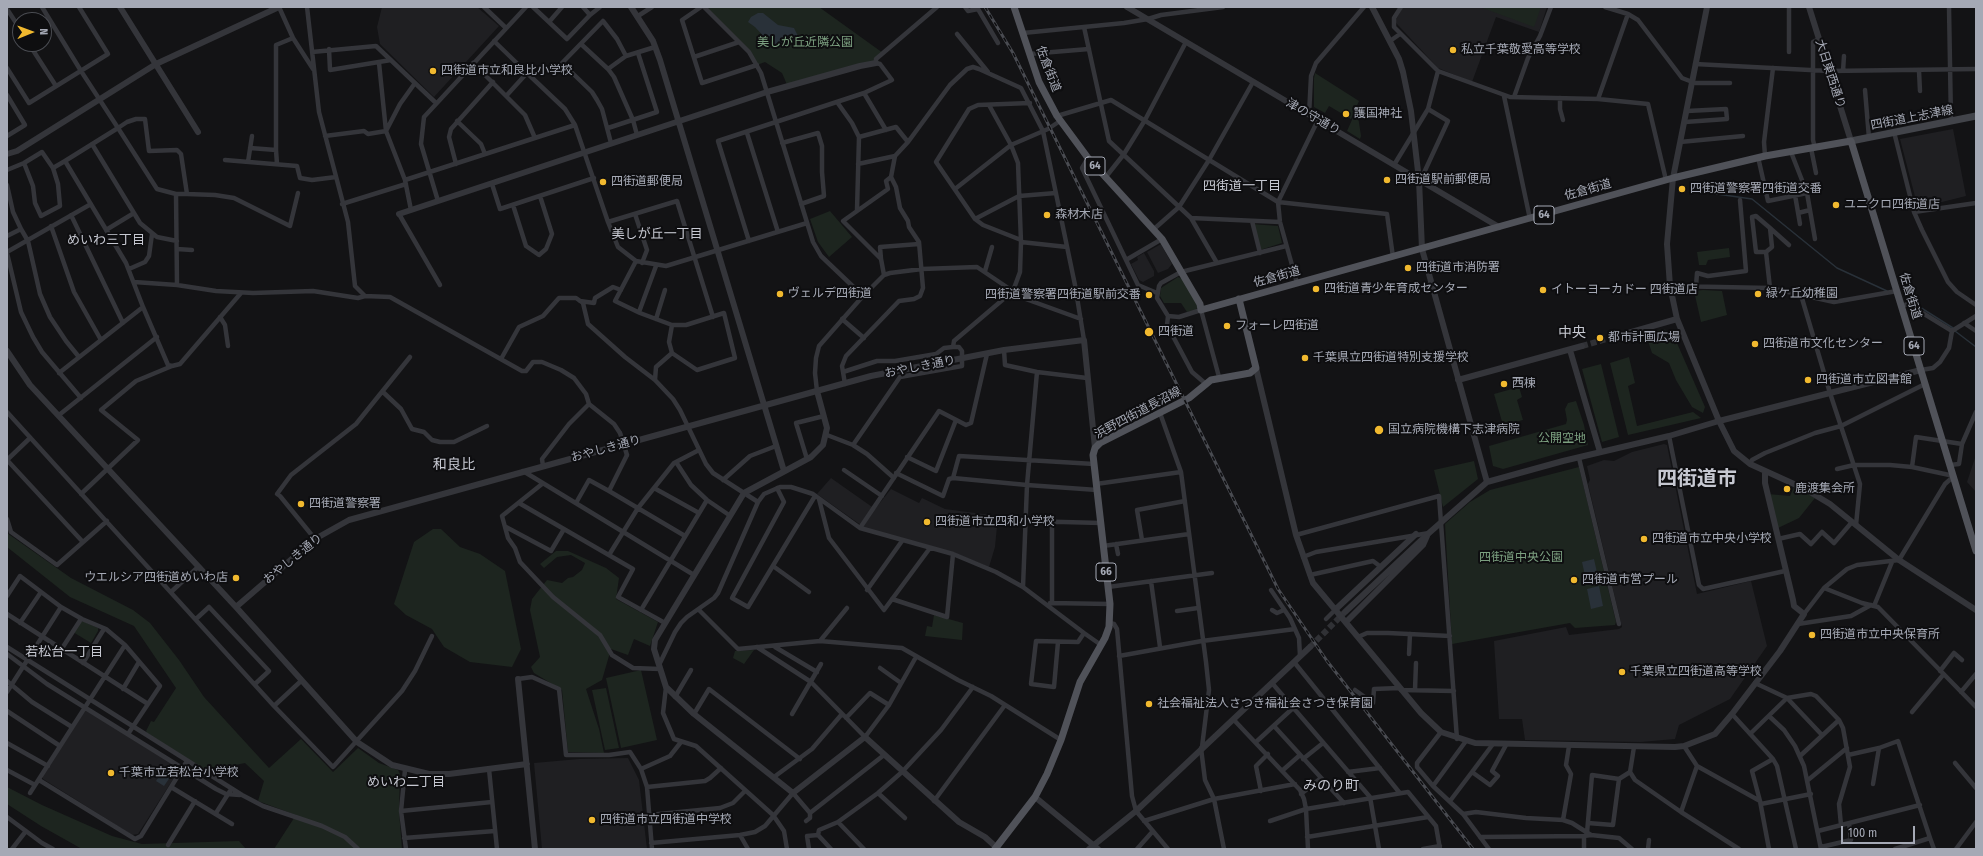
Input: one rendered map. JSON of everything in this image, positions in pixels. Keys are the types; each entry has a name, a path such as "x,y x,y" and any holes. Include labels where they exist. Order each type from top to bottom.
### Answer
{"main road":[{"name":"佐倉街道","path":"1014,7 1039,82 1059,119 1105,178 1162,239 1200,304 1201,310 1670,179 1758,157 1851,142 1976,550"},
{"name":"四街道上志津線","path":"1851,142 1976,116"},
{"path":"1239,300 1256,368"},
{"name":"浜野四街道長沼線","path":"996,848 1035,797 1061,740 1080,682 1108,633 1110,623 1110,604 1094,464 1095,448 1100,443 1194,395 1206,384 1219,377 1250,373 1256,368"}],"street":[{"path":"42,7 81,71 157,189 176,194 215,195 234,198 290,226 298,192"},
{"path":"7,68 29,103 108,54 79,7"},
{"path":"120,7 198,132"},
{"path":"7,154 16,150 156,64 279,7 293,38 314,70"},
{"path":"307,7 319,112 342,204 348,222 355,286 364,296"},
{"path":"438,201 421,144 424,117 473,62 526,7"},
{"path":"533,7 567,39 590,15 600,7"},
{"path":"549,22 562,7"},
{"path":"583,7 590,15"},
{"path":"631,7 638,16 655,47 784,471"},
{"path":"638,16 652,7"},
{"path":"757,65 702,83 682,20 702,7 749,52 757,65 763,78 813,242 821,256 863,296"},
{"path":"876,63 876,59 937,7"},
{"path":"965,7 968,11 978,9 998,43"},
{"name":"津の守通り","path":"1127,7 1499,227"},
{"path":"1023,33 1148,19 1160,14 1223,7"},
{"path":"1309,114 1310,76 1316,63 1364,7"},
{"path":"1372,7 1390,41 1403,72 1414,134 1419,180 1422,249 1487,482"},
{"path":"1400,7 1393,23 1400,34 1438,71 1504,96 1598,99 1648,104 1670,179"},
{"path":"1514,97 1528,58 1540,36 1551,7"},
{"path":"1605,7 1628,14 1638,20 1682,78 1691,82 1730,83"},
{"path":"1707,7 1691,82 1685,122 1670,179 1667,244 1670,286 1677,319 1719,421 1734,451 1750,464 1805,489 1830,504 1899,560 1976,610"},
{"path":"1788,52 1789,7"},
{"name":"大日東西通り","path":"1809,7 1851,142"},
{"path":"1949,7 1951,121"},
{"path":"487,8 506,28"},
{"path":"1598,99 1628,14"},
{"path":"611,143 602,109 592,92 562,63 603,21 617,39 626,56"},
{"path":"1084,27 1109,141 1191,218 1217,263"},
{"path":"957,34 989,73"},
{"path":"1390,41 1400,34"},
{"path":"277,164 276,45 293,38"},
{"path":"1816,174 1813,148 1812,70 1813,42 1818,39"},
{"path":"494,41 565,109 575,125 583,152 594,178 608,222 618,247 636,262 656,266 666,266 807,223"},
{"path":"694,57 739,42"},
{"path":"1105,178 1124,154 1145,120 1186,42"},
{"path":"581,44 608,68 617,83 633,120 637,134"},
{"path":"312,52 328,49 376,46 436,103"},
{"path":"608,68 626,56 655,47"},
{"path":"328,49 330,70 379,64 391,60"},
{"path":"1029,54 1089,49"},
{"path":"34,52 56,86"},
{"path":"608,128 657,112 638,52"},
{"path":"1844,56 1844,71"},
{"path":"473,62 525,114 536,138"},
{"path":"440,284 399,214 767,92 860,66 876,63 880,64 892,80 864,93 718,141 749,241"},
{"path":"379,64 386,131 405,182 411,210"},
{"path":"1695,64 1829,71 1976,70"},
{"path":"881,259 843,221 888,189 886,182 891,177 895,156 908,142 950,85 967,69 973,67 1021,88 1043,131 1068,247 1084,340 1095,448"},
{"path":"1765,156 1764,142 1773,68"},
{"path":"1394,165 1428,109 1438,71"},
{"path":"1919,71 1920,91"},
{"path":"506,95 528,73"},
{"path":"456,164 449,136 451,129 493,82"},
{"path":"1154,229 1179,207 1209,160 1253,82"},
{"path":"386,131 400,104 415,83"},
{"path":"1864,90 1869,138"},
{"path":"864,93 886,130"},
{"path":"7,95 25,125 7,136"},
{"path":"1504,96 1530,219"},
{"path":"1560,98 1560,109 1563,120"},
{"path":"955,189 1011,145 1043,131 1059,119 1111,100 1278,202 1387,214 1393,257"},
{"path":"837,102 852,123 859,137 858,210"},
{"path":"1030,103 978,106 969,109 936,162 975,219 982,225 1021,241 1068,247"},
{"path":"953,347 954,342 1014,291 1020,272 1021,241 1018,163 1011,145 989,105"},
{"path":"1419,180 1422,177 1448,121 1428,109"},
{"path":"1685,122 1727,119 1726,109 1687,111"},
{"path":"53,168 127,122 145,119 149,151 177,150 181,154 187,194"},
{"path":"1297,283 1280,222 1278,202 1318,120"},
{"path":"457,121 481,144 485,154"},
{"path":"342,204 430,172 575,125"},
{"path":"859,137 896,127 908,142"},
{"path":"325,136 364,131 368,134 386,131"},
{"path":"747,132 778,232"},
{"path":"1894,132 1914,212 1948,282 1958,292 1976,305"},
{"path":"782,143 818,133 822,146 824,196 801,204"},
{"path":"248,162 252,136"},
{"path":"1680,142 1743,136"},
{"path":"92,144 140,223 152,234 163,239 177,241"},
{"path":"250,148 276,150"},
{"path":"7,170 24,163 42,152 53,168 58,184 60,206 41,216 35,203 33,186 24,163"},
{"path":"1791,152 1807,192 1816,239"},
{"path":"858,164 895,156"},
{"path":"1758,157 1768,201 1807,192"},
{"path":"1088,158 1082,168 1138,285 1157,293"},
{"path":"226,160 297,166 300,178 312,180 336,177"},
{"path":"65,161 129,269 143,307 168,365 172,366"},
{"path":"845,384 842,366 846,356 899,301 914,299 920,296 923,288 919,244 900,208 896,187 891,177"},
{"path":"492,184 500,209 594,178"},
{"path":"7,185 13,212 28,241 40,294 57,330 79,357"},
{"path":"975,219 1019,196 1056,193"},
{"path":"176,194 177,285"},
{"path":"1795,195 1800,224"},
{"path":"513,205 526,246 539,255 546,249 552,234 540,196"},
{"path":"1696,286 1698,273 1708,276 1746,271 1740,200"},
{"path":"608,222 677,201 713,317"},
{"path":"1914,212 1976,203"},
{"path":"81,398 59,373 33,338 21,312 7,253 91,204"},
{"path":"1798,213 1810,210"},
{"path":"106,230 134,213"},
{"path":"635,214 647,250 642,263"},
{"path":"70,215 123,323"},
{"path":"1770,228 1772,247 1766,252 1756,252 1752,217 1756,216 1770,228 1789,245"},
{"path":"1191,218 1280,222"},
{"path":"1252,221 1260,253"},
{"path":"51,226 74,292 101,340"},
{"path":"7,236 21,229"},
{"path":"129,269 145,262 149,256 152,234"},
{"path":"1126,260 1162,239"},
{"path":"884,275 880,247 919,244"},
{"path":"1206,384 1192,372 1167,324 1168,316 1157,298 1157,293 1161,283 1181,272 1286,246"},
{"path":"985,271 992,247"},
{"path":"177,250 192,250"},
{"path":"1766,252 1770,288"},
{"path":"636,262 615,301 672,325 686,325 724,313 735,358 697,370 672,353 669,342 672,325"},
{"path":"639,312 656,266"},
{"path":"810,813 793,793 694,714 666,687 659,667 655,644 665,623 729,515 744,493 819,452 823,446 827,435 827,428 817,391 815,373 818,346 884,275 922,269 973,266 985,271 1014,291 1035,303 1081,319"},
{"path":"134,282 177,285 241,293 313,291 358,298 364,296 390,297 522,371 526,370 533,362 542,362 561,370 574,378 586,394 589,404 614,424 620,433 627,455 609,491"},
{"path":"1670,286 1770,288 1801,296 1838,302 1897,291"},
{"path":"501,359 519,327 543,316 559,298 571,297 580,301 594,303 595,298 613,287 621,290"},
{"path":"656,319 665,290"},
{"path":"81,494 138,440 101,410 136,381 180,364 241,293"},
{"path":"1778,539 1800,534 1811,544 1822,532 1834,543 1854,524 1860,484 1830,393 1801,296"},
{"path":"580,301 583,303 588,324 625,357 655,380 673,400 699,450 713,473 758,502"},
{"path":"1902,306 1908,304 1953,330"},
{"path":"59,373 143,307"},
{"path":"1168,316 1179,317 1201,310 1219,377"},
{"path":"1345,612 1428,533 1487,482 1600,452 1669,436 1719,421 1933,368 1940,362 1949,348 1953,330 1976,316"},
{"path":"220,317 225,326 228,346"},
{"path":"842,319 864,338"},
{"path":"1621,335 1677,319"},
{"path":"1964,323 1976,331"},
{"path":"59,415 157,337"},
{"name":"おやしき通り","path":"236,607 315,539 349,520 888,372 1004,350 1084,340"},
{"path":"1458,380 1582,346"},
{"path":"843,372 877,361 894,361 936,354 944,348 959,347 962,351 962,366 900,377 854,445"},
{"path":"1004,350 1005,365 1037,372 1087,378"},
{"path":"1570,350 1600,452"},
{"path":"7,351 30,385 236,607 357,742 377,757 405,770 429,774 442,774 527,764"},
{"path":"655,380 656,367 672,353"},
{"path":"860,528 939,411 966,425 971,423 987,354"},
{"path":"315,539 280,496 276,494 291,475 356,424 410,357"},
{"path":"1256,368 1296,535 1302,557 1313,583 1400,689 1440,732 1466,741 1506,745 1634,747 1684,746 1715,734 1732,714 1824,588 1841,573 1857,565 1899,560 1946,484 1954,476"},
{"path":"1023,588 1027,485 1037,372"},
{"path":"1750,464 1759,457 1796,440 1841,426 1925,384"},
{"path":"383,392 401,409 412,429 424,432 432,440 440,442 454,442 487,426"},
{"path":"543,466 542,459 569,424 589,404"},
{"path":"7,412 274,706 332,767 357,742 402,691 415,671 432,636"},
{"path":"1950,465 1958,464 1962,444 1976,412"},
{"path":"1160,413 1181,472 1209,690 1202,747 1205,780 1214,799 1224,849"},
{"path":"807,459 796,423 824,416"},
{"path":"908,457 936,471 956,420"},
{"path":"827,435 854,445 867,454 894,478"},
{"path":"1669,436 1699,586 1703,588 1785,571"},
{"path":"1912,467 1916,437 1962,444"},
{"path":"30,438 7,460 82,541"},
{"path":"722,480 750,456 776,446"},
{"path":"609,555 638,508 676,462 699,450"},
{"path":"953,478 959,456 1094,464"},
{"path":"1579,458 1619,624"},
{"path":"676,462 690,485 707,500 729,515"},
{"path":"1838,469 1854,465 1912,467 1954,476"},
{"path":"844,470 882,496"},
{"path":"1765,471 1765,483 1794,606 1804,614"},
{"path":"523,472 694,575"},
{"path":"896,473 943,496 949,479 953,478 1027,485 1097,487 1181,472"},
{"path":"576,503 589,480 685,536"},
{"path":"542,484 502,516 506,526 508,538 515,548 520,562 554,597 600,635 612,655 633,668 659,667"},
{"path":"659,667 675,632 687,617 699,610 718,593 758,502 764,494 777,488 792,487 803,490 817,497 860,528 902,541 953,554 996,572 1023,588 1084,634 1101,644"},
{"path":"654,488 699,513"},
{"path":"777,488 784,502 732,598 748,607 817,497"},
{"path":"1296,535 1439,496 1457,739"},
{"path":"817,497 829,538 867,590 884,610 930,548"},
{"path":"641,610 707,500"},
{"path":"1142,540 1137,510 1185,502"},
{"path":"519,503 633,569 618,597 665,623"},
{"path":"7,519 11,532 57,565 106,521"},
{"path":"1026,521 1101,523"},
{"path":"1052,522 1052,604"},
{"path":"506,526 550,551 564,529"},
{"path":"1969,528 1976,533"},
{"path":"1302,557 1316,552 1428,533"},
{"path":"1346,622 1423,545 1428,533"},
{"path":"1103,546 1189,534"},
{"path":"1326,619 1416,534"},
{"path":"867,590 902,541"},
{"path":"1116,544 1118,554"},
{"path":"892,599 947,617 953,554"},
{"path":"1310,575 1373,561 1381,567"},
{"path":"1798,624 1851,616 1873,606 1892,562"},
{"path":"773,566 809,592"},
{"path":"171,592 198,567"},
{"path":"1108,587 1212,573"},
{"path":"7,596 20,576 61,608 104,629 125,644 160,686 128,734"},
{"path":"1151,581 1160,648"},
{"path":"1824,588 1873,606 1885,613 1941,673 1976,707"},
{"path":"1271,590 1299,638 1300,656"},
{"path":"20,623 41,592"},
{"path":"1044,603 1110,604"},
{"path":"196,619 209,607 269,671 255,684"},
{"path":"7,692 61,608"},
{"path":"820,641 847,608"},
{"path":"1179,610 1198,608"},
{"path":"699,610 738,649 820,641 902,648 916,657 973,686 1061,740"},
{"path":"1272,610 1277,613 1284,610"},
{"path":"7,614 148,704"},
{"path":"62,650 81,619"},
{"path":"1110,623 1114,624 1117,629 1132,796 1136,811 1168,849"},
{"path":"82,663 104,629"},
{"path":"1119,656 1202,641 1295,629"},
{"path":"1358,637 1367,633 1450,636"},
{"path":"1058,642 1054,688 1030,684 1036,641 1078,642 1084,634"},
{"path":"1409,654 1410,634"},
{"path":"30,793 125,644"},
{"path":"775,646 816,672"},
{"path":"7,647 242,795 263,806 322,826 345,837 358,849"},
{"path":"757,647 811,682 864,737 934,801 959,822 985,837 996,848"},
{"path":"1035,797 1094,848 1136,811 1202,747 1234,720 1310,647"},
{"path":"1912,712 1954,653 1962,660"},
{"path":"7,654 46,684 216,789 230,794 242,795"},
{"path":"651,843 740,835 760,829 793,793 864,737 889,705 916,657"},
{"path":"123,689 140,662"},
{"path":"1294,662 1399,792"},
{"path":"1415,690 1416,663"},
{"path":"792,714 821,664"},
{"path":"880,668 901,683"},
{"path":"675,697 691,670"},
{"path":"1960,692 1976,674"},
{"path":"535,849 518,679 532,677 559,689 566,755 609,755 630,752 641,769 647,787 652,849"},
{"path":"7,681 32,702 72,727"},
{"path":"274,706 302,682"},
{"path":"1272,683 1370,797 1379,849"},
{"path":"1755,683 1788,698 1822,735"},
{"path":"818,835 819,830 838,822 878,793 902,772 941,730 973,686"},
{"path":"666,687 664,718 674,739 696,746 773,815 784,830 787,849"},
{"path":"694,714 709,688 800,759"},
{"path":"1355,690 1373,703 1374,689 1454,691"},
{"path":"774,778 812,749 844,716 870,693 889,705"},
{"path":"1750,734 1788,698 1811,694 1816,696 1839,720 1844,728 1850,767 1839,804 1841,825"},
{"path":"934,801 1005,705"},
{"path":"1256,742 1293,708"},
{"path":"7,711 60,746"},
{"path":"1732,714 1773,759 1777,766 1786,799 1796,849"},
{"path":"1769,716 1784,730 1800,756 1808,780 1821,848 1851,840 1849,823"},
{"path":"1234,720 1283,770 1301,794 1306,809 1308,849"},
{"path":"1800,756 1839,720"},
{"path":"1274,726 1344,803"},
{"path":"1440,732 1417,762 1417,767 1433,786 1463,814 1489,849"},
{"path":"1433,786 1466,741"},
{"path":"1848,755 1879,748 1898,741 1934,849"},
{"path":"641,769 670,756 681,742"},
{"path":"1283,770 1323,742"},
{"path":"7,743 48,766"},
{"path":"1450,802 1493,744"},
{"path":"1472,772 1490,785 1498,776 1492,771 1506,745"},
{"path":"1563,820 1571,774 1566,765 1569,746"},
{"path":"1684,746 1697,766 1761,802 1811,794"},
{"path":"1584,849 1587,834 1592,776 1619,780 1630,772 1634,747"},
{"path":"1808,780 1847,748"},
{"path":"1873,784 1879,748"},
{"path":"1261,791 1256,766 1268,754"},
{"path":"806,821 810,818 810,813 884,755"},
{"path":"1769,849 1761,802 1752,771 1773,759"},
{"path":"38,780 135,839 141,836 187,761"},
{"path":"1955,763 1976,788"},
{"path":"1681,812 1697,766"},
{"path":"647,787 705,781 721,768"},
{"path":"1348,772 1380,768"},
{"path":"489,769 497,849"},
{"path":"7,770 36,785"},
{"path":"405,770 401,811 406,849"},
{"path":"1630,772 1640,785 1739,849"},
{"path":"1301,794 1321,778"},
{"path":"1588,823 1613,825 1619,780"},
{"path":"1144,821 1214,799 1295,784"},
{"path":"171,787 232,824"},
{"path":"216,813 230,794 230,788"},
{"path":"649,815 720,808 733,803 745,791"},
{"path":"1270,821 1306,809 1399,792 1408,792 1436,826 1440,848 1423,849"},
{"path":"878,793 905,818"},
{"path":"168,845 195,801"},
{"path":"401,811 492,802"},
{"path":"1818,831 1920,805"},
{"path":"1463,814 1476,812 1526,818 1563,820 1572,823 1587,834"},
{"path":"7,817 53,849"},
{"path":"1307,837 1375,827 1428,817"},
{"path":"838,822 864,849"},
{"path":"1956,849 1976,822"},
{"path":"7,847 11,849 26,831"},
{"path":"404,838 495,831"},
{"path":"1137,849 1153,831"},
{"path":"1480,837 1587,834 1619,838 1632,849"},
{"path":"740,835 748,849"},
{"path":"809,849 807,836 818,835"},
{"path":"818,835 831,849"},
{"path":"1895,849 1930,838"},
{"path":"1648,849 1649,840"}],"shaded area":[{"name":"四街道市立和良比小学校","path":"382,7 477,7 499,26 434,97 380,44 377,27"},
{"name":"私立千葉敬愛高等学校","path":"1403,7 1547,7 1539,32 1496,17 1472,82 1438,68 1397,24 1395,21"},
{"path":"758,13 763,13 778,25 794,28 798,36 793,43 781,47 769,42 755,27 748,22 751,17"},
{"path":"1953,129 1966,196 1918,208 1900,139"},
{"path":"1161,244 1172,264 1168,269 1158,273 1147,252"},
{"path":"1144,253 1154,271 1154,276 1143,282 1139,280 1131,264 1138,260 1137,257"},
{"name":"千葉県立四街道高等学校","path":"1664,444 1667,445 1697,594 1751,581 1767,646 1730,699 1679,725 1675,739 1641,742 1525,740 1522,719 1499,719 1494,641 1566,627 1569,635 1619,629 1622,627 1588,484 1590,480 1587,466 1604,460 1614,461 1632,452"},
{"path":"1976,455 1976,492 1967,482"},
{"name":"四街道市立四和小学校","path":"831,478 875,509 891,489 919,503 922,498 945,509 998,516 995,547 989,567 952,552 865,528 817,494"},
{"path":"1594,559 1598,577 1586,580 1582,562"},
{"path":"1599,586 1603,606 1591,609 1587,589"},
{"name":"千葉市立若松台小学校","path":"88,710 178,767 179,770 138,834 132,835 43,779 43,775 84,711"},
{"name":"四街道市立四街道中学校","path":"628,758 639,780 647,849 542,849 534,763 579,759"},
{"path":"167,765 175,770 164,786 156,781"}],"green space":[{"name":"美しが丘近隣公園","path":"704,7 819,7 883,53 876,63 788,87 782,73 765,62 757,65 749,52"},
{"path":"1480,7 1541,7 1534,27"},
{"path":"1315,73 1359,101 1351,119 1329,106 1325,113 1314,107"},
{"path":"1355,113 1358,116 1361,136 1360,139 1347,131"},
{"path":"830,211 852,237 829,257 818,242 810,219"},
{"path":"1252,224 1278,226 1282,243 1260,250"},
{"path":"1729,248 1730,257 1708,260 1706,265 1699,265 1697,252"},
{"path":"1178,277 1183,279 1198,306 1196,310 1187,312 1181,303 1164,303 1160,296 1161,288"},
{"path":"1694,291 1722,291 1727,315 1701,322"},
{"path":"1664,329 1673,334 1705,407 1703,413 1692,407 1676,380 1669,363 1652,353 1645,332"},
{"path":"1629,357 1635,383 1628,386 1637,426 1693,412 1701,418 1628,435 1610,363"},
{"path":"1601,364 1619,437 1602,442 1582,369"},
{"path":"1519,387 1522,397 1517,400 1523,420 1503,425 1494,394"},
{"name":"公開空地","path":"1576,401 1584,425 1588,445 1503,469 1493,466 1489,446 1566,424 1567,420 1565,409 1568,403"},
{"path":"1474,461 1478,479 1443,507 1434,470"},
{"name":"四街道中央公園","path":"1579,467 1616,622 1615,625 1575,628 1570,623 1452,644 1445,524 1470,502 1490,490"},
{"path":"1794,487 1800,488 1815,498 1799,518 1778,528 1768,494 1790,496"},
{"path":"433,529 441,529 460,547 480,554 505,571 521,649 512,667 470,662 444,647 432,629 406,615 394,604 414,542"},
{"path":"7,533 71,578 133,610 150,623 179,660 204,697 269,768 301,739 333,772 358,748 379,763 398,770 400,774 399,811 402,849 274,849 296,815 258,801 264,781 245,763 235,765 221,778 190,761 147,733 146,731 151,721 154,722 176,688 134,626 70,597 7,547"},
{"path":"556,551 568,551 606,568 619,578 616,599 658,622 650,646 634,639 628,655 611,649 602,680 586,689 599,729 604,753 568,752 562,690 534,673 531,667 540,657 530,610 532,599 547,580 562,583 582,570 585,563 571,555 557,557 544,568 540,564"},
{"path":"934,615 963,623 962,640 925,636 927,626 932,627"},
{"path":"83,621 98,628 98,631 91,643 73,632 80,622"},
{"path":"754,650 744,664 733,658 735,651"},
{"path":"641,670 657,740 621,748 606,678"},
{"path":"606,688 619,748 605,750 592,690"},
{"path":"7,787 42,805 112,836 142,844 239,841 246,849 82,849 41,826 7,804"}],"waterway":[{"path":"1696,191 1752,199 1837,268 1887,291"},
{"path":"1907,299 1953,328"},
{"path":"1955,331 1976,347"}],"tunnel":[{"path":"1582,346 1621,335"},
{"path":"1310,647 1344,613"}],"railway":[{"path":"985,7 1013,53 1278,589 1327,661 1473,849"}],"place":[{"name":"私立千葉敬愛高等学校","path":"1453,50"},
{"name":"四街道市立和良比小学校","path":"433,71"},
{"name":"護国神社","path":"1346,114"},
{"name":"四街道駅前郵便局","path":"1387,180"},
{"name":"四街道郵便局","path":"603,182"},
{"name":"四街道警察署四街道交番","path":"1682,189"},
{"name":"ユニクロ四街道店","path":"1836,205"},
{"name":"森材木店","path":"1047,215"},
{"name":"四街道市消防署","path":"1408,268"},
{"name":"四街道青少年育成センター","path":"1316,289"},
{"name":"イトーヨーカドー 四街道店","path":"1543,290"},
{"name":"ヴェルデ四街道","path":"780,294"},
{"name":"緑ケ丘幼稚園","path":"1758,294"},
{"name":"四街道警察署四街道駅前交番","path":"1149,295"},
{"name":"フォーレ四街道","path":"1227,326"},
{"name":"四街道","path":"1149,332"},
{"name":"都市計画広場","path":"1600,338"},
{"name":"四街道市文化センター","path":"1755,344"},
{"name":"千葉県立四街道特別支援学校","path":"1305,358"},
{"name":"四街道市立図書館","path":"1808,380"},
{"name":"西棟","path":"1504,384"},
{"name":"国立病院機構下志津病院","path":"1379,430"},
{"name":"鹿渡集会所","path":"1787,489"},
{"name":"四街道警察署","path":"301,504"},
{"name":"四街道市立四和小学校","path":"927,522"},
{"name":"四街道市立中央小学校","path":"1644,539"},
{"name":"ウエルシア四街道めいわ店","path":"236,578"},
{"name":"四街道市営プール","path":"1574,580"},
{"name":"四街道市立中央保育所","path":"1812,635"},
{"name":"千葉県立四街道高等学校","path":"1622,672"},
{"name":"社会福祉法人さつき福祉会さつき保育園","path":"1149,704"},
{"name":"千葉市立若松台小学校","path":"111,773"},
{"name":"四街道市立四街道中学校","path":"592,820"}],"district":[{"name":"四街道一丁目","path":"1242,186"},
{"name":"美しが丘一丁目","path":"657,234"},
{"name":"めいわ三丁目","path":"106,240"},
{"name":"中央","path":"1572,333"},
{"name":"和良比","path":"454,465"},
{"name":"四街道市","path":"1697,479"},
{"name":"若松台一丁目","path":"64,652"},
{"name":"めいわ二丁目","path":"406,782"},
{"name":"みのり町","path":"1331,786"}]}
